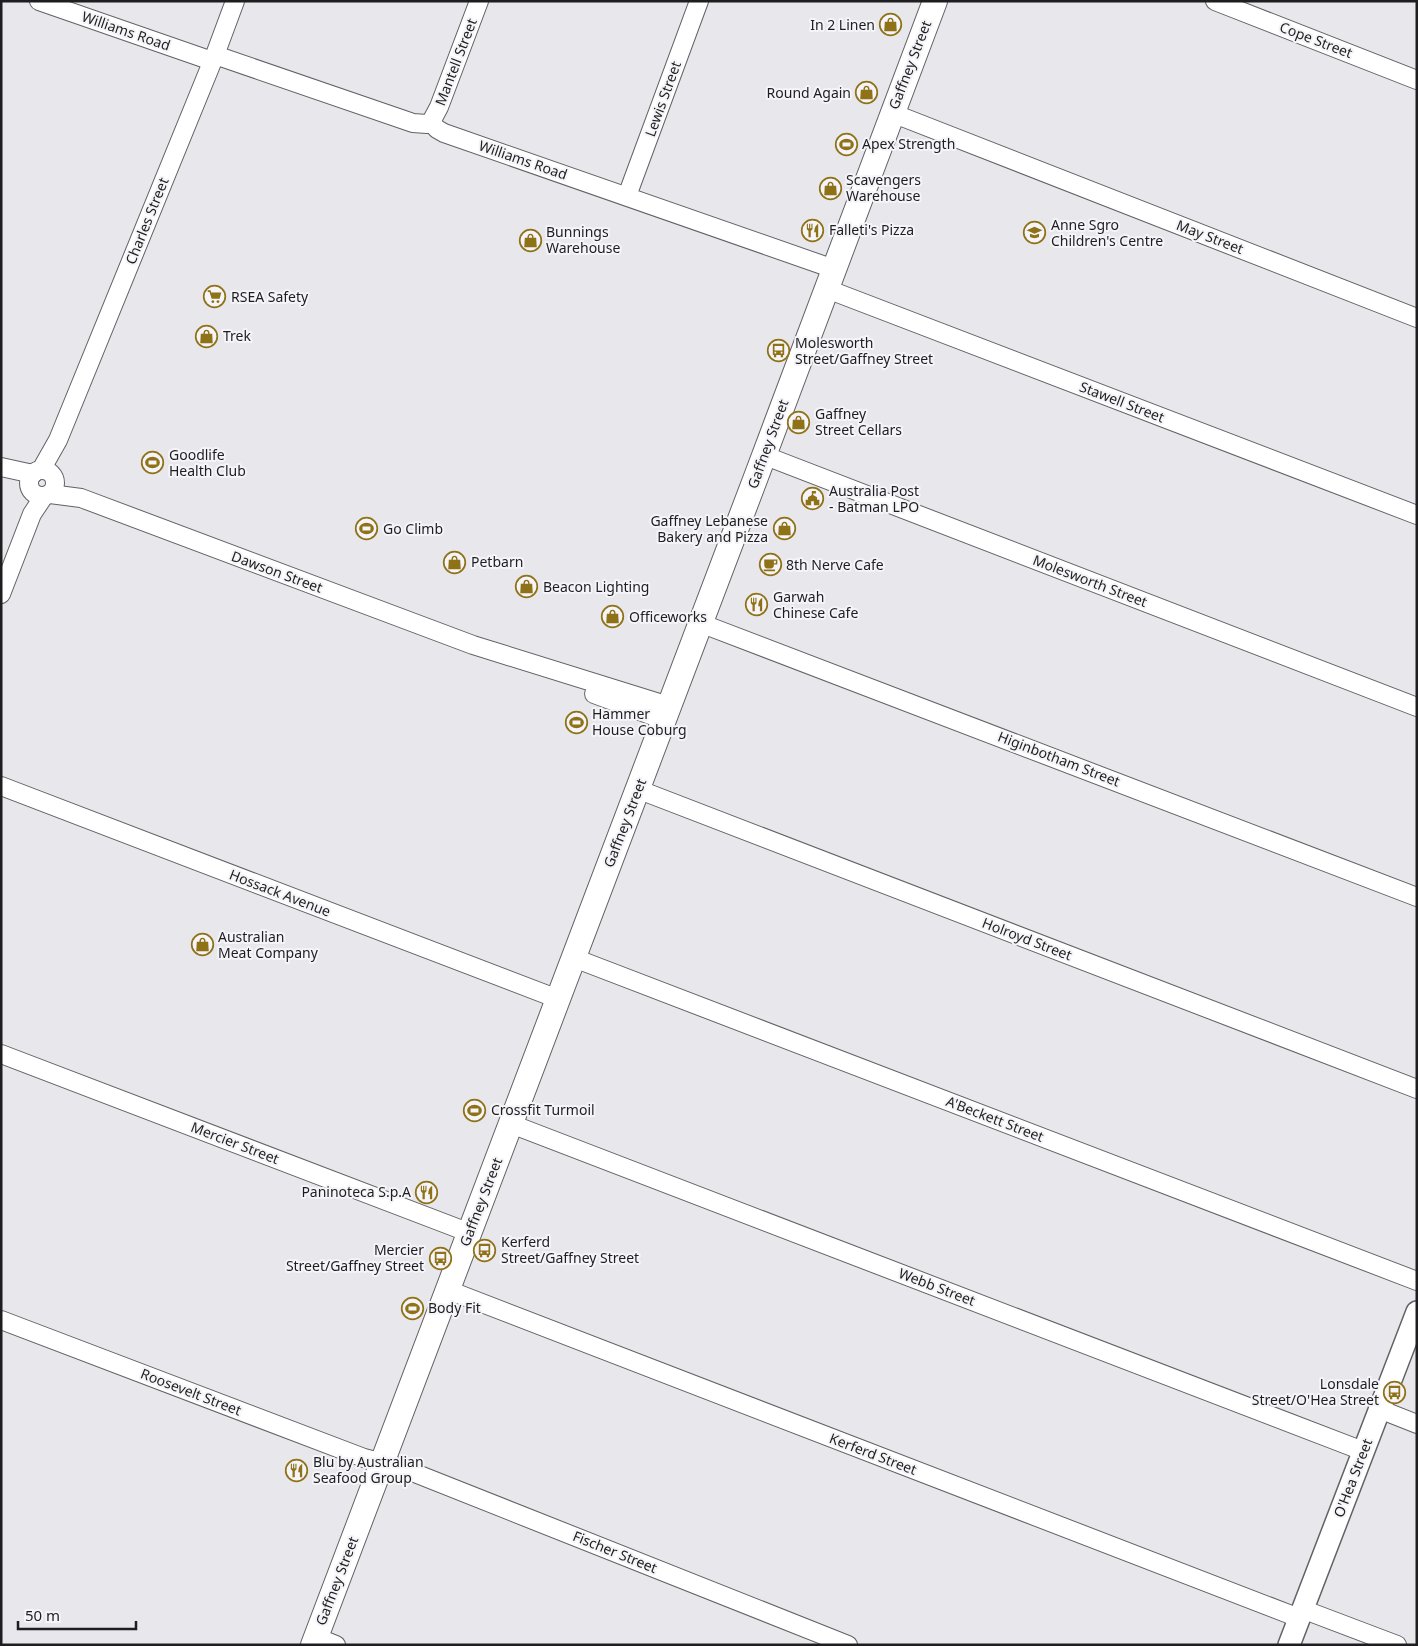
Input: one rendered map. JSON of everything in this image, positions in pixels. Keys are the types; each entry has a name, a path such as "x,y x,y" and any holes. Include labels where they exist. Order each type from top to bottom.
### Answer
{"main road":[{"name":"Gaffney Street","path":"322,1642 382,1462 935,1"}],"street":[{"name":"Williams Road","path":"40,1 413,122 426,124 431,122 444,133 627,196 830,279"},
{"name":"Charles Street","path":"1,594 58,440 214,58 235,1"},
{"name":"Mantell Street","path":"431,122 479,1"},
{"name":"Lewis Street","path":"627,196 699,1"},
{"name":"Cope Street","path":"1215,1 1417,80"},
{"name":"May Street","path":"892,113 1417,318"},
{"name":"Stawell Street","path":"830,279 1417,515"},
{"name":"Molesworth Street","path":"763,456 1417,707"},
{"name":"Dawson Street","path":"1,468 473,645 530,670 667,713"},
{"name":"Higinbotham Street","path":"700,622 1417,897"},
{"name":"Hossack Avenue","path":"1,786 558,999"},
{"name":"Holroyd Street","path":"637,789 1417,1089"},
{"name":"A'Beckett Street","path":"574,958 1417,1281"},
{"name":"Mercier Street","path":"1,1054 470,1232"},
{"name":"Webb Street","path":"511,1124 1363,1451"},
{"name":"Kerferd Street","path":"448,1290 1301,1613 1397,1645"},
{"name":"O'Hea Street","path":"1289,1645 1417,1312"},
{"name":"Roosevelt Street","path":"1,1320 364,1458 382,1462"},
{"path":"1379,1409 1417,1424"},
{"name":"Fischer Street","path":"382,1462 461,1491 848,1645"}],"place":[{"name":"In 2 Linen","path":"891,25"},
{"name":"Round Again","path":"867,93"},
{"name":"Apex Strength","path":"846,144"},
{"name":"Scavengers Warehouse","path":"830,188"},
{"name":"Falleti's Pizza","path":"813,230"},
{"name":"Anne Sgro Children's Centre","path":"1035,233"},
{"name":"Bunnings Warehouse","path":"530,240"},
{"name":"RSEA Safety","path":"215,297"},
{"name":"Trek","path":"207,336"},
{"name":"Molesworth Street/Gaffney Street","path":"779,351"},
{"name":"Gaffney Street Cellars","path":"799,422"},
{"name":"Goodlife Health Club","path":"153,463"},
{"name":"Australia Post - Batman LPO","path":"813,499"},
{"name":"Go Climb","path":"367,529"},
{"name":"Gaffney Lebanese Bakery and Pizza","path":"784,529"},
{"name":"Petbarn","path":"455,562"},
{"name":"8th Nerve Cafe","path":"770,565"},
{"name":"Beacon Lighting","path":"527,587"},
{"name":"Garwah Chinese Cafe","path":"757,605"},
{"name":"Officeworks","path":"613,617"},
{"name":"Hammer House Coburg","path":"576,722"},
{"name":"Australian Meat Company","path":"202,945"},
{"name":"Crossfit Turmoil","path":"475,1110"},
{"name":"Paninoteca S.p.A","path":"427,1192"},
{"name":"Kerferd Street/Gaffney Street","path":"485,1250"},
{"name":"Mercier Street/Gaffney Street","path":"440,1258"},
{"name":"Body Fit","path":"412,1308"},
{"name":"Lonsdale Street/O'Hea Street","path":"1395,1392"},
{"name":"Blu by Australian Seafood Group","path":"297,1470"}]}
